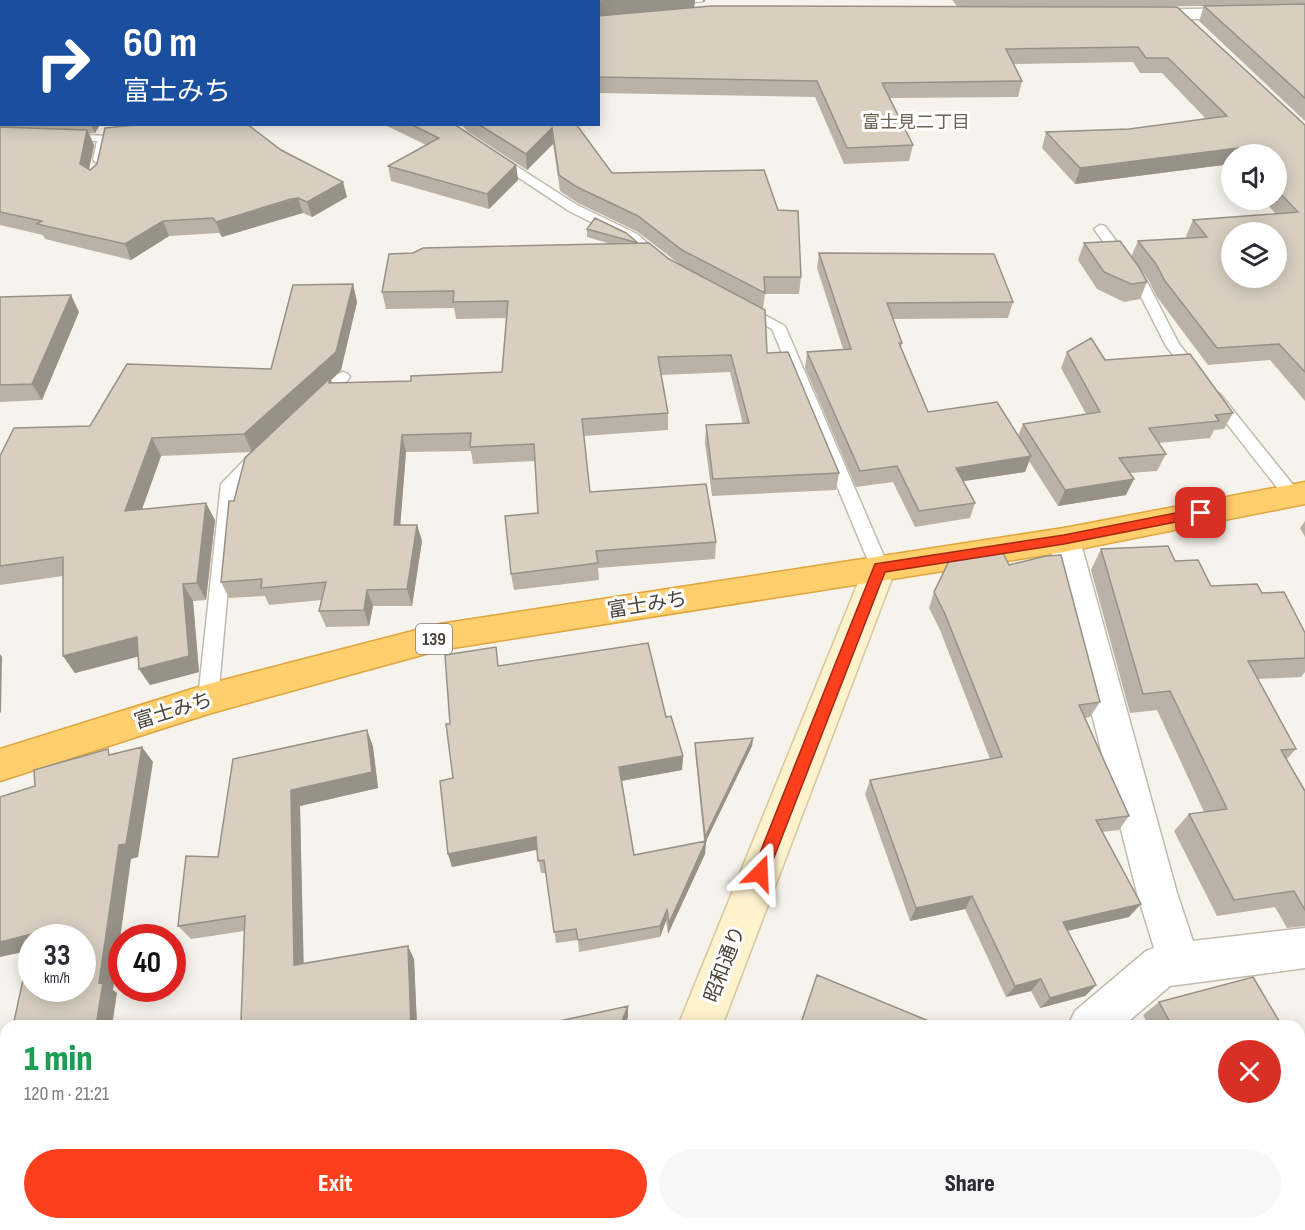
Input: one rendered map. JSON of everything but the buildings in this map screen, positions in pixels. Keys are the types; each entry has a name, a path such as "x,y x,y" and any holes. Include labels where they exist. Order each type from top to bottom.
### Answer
{"highway":[{"name":"富士みち","path":"0,765 208,699 440,637 1064,540 1299,494"}],"street":[{"path":"1121,15 1305,12"},
{"path":"1178,15 1194,30"},
{"path":"1064,540 1157,892 1180,964"},
{"name":"昭和通り","path":"702,1020 880,568"},
{"path":"1097,1020 1161,966 1305,948"}],"lane":[{"path":"58,137 104,138 97,168"},
{"path":"480,147 573,208 632,237 666,264"},
{"path":"1100,229 1140,282 1173,346 1299,494"},
{"path":"733,302 778,326 880,568"},
{"path":"302,415 342,377"},
{"path":"208,699 229,484 270,446"}],"railway":[{"path":"679,3 703,0"}],"district":[{"name":"富士見二丁目","path":"916,122"}],"route":[{"path":"760,873 880,568 1064,540 1201,513"}]}
